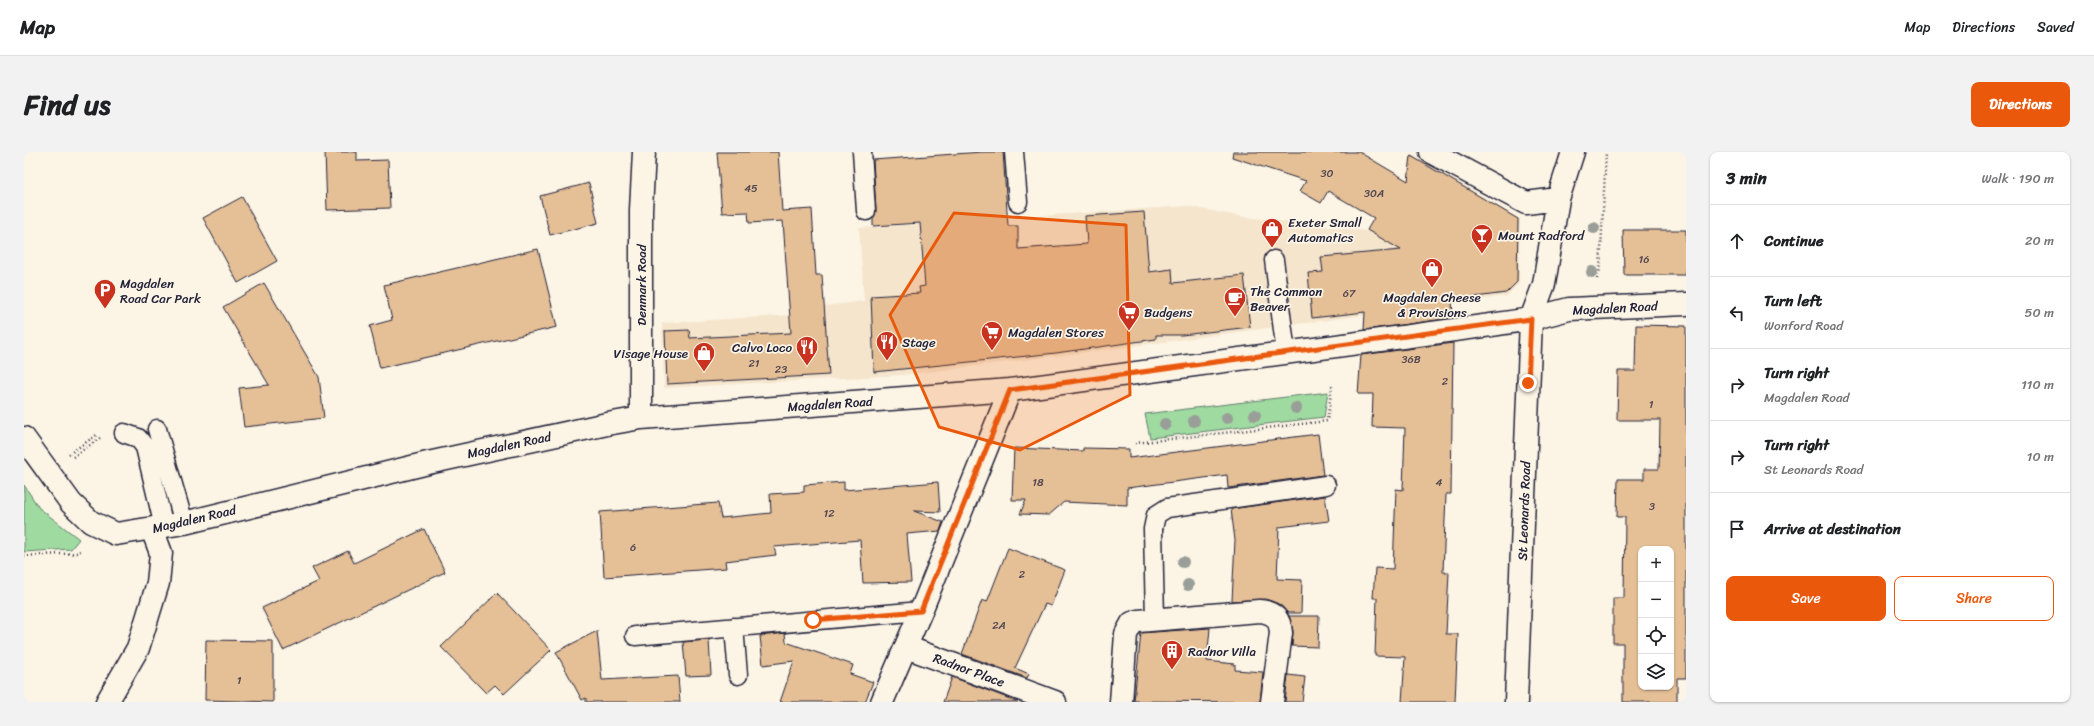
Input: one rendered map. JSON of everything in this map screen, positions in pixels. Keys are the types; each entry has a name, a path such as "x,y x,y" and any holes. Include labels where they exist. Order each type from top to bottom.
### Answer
{"street":[{"name":"Denmark Road","path":"641,418 641,210 644,152"},
{"path":"1432,152 1526,203 1558,199"},
{"name":"St Leonards Road","path":"1516,702 1531,319 1544,284 1558,199 1573,152"},
{"name":"Magdalen Road","path":"24,438 71,503 90,522 116,534 176,524 428,463 641,418 1010,390 1531,319 1569,309 1686,304"},
{"path":"882,702 921,611 1010,390"},
{"path":"107,702 138,648 158,583 161,553 176,524"},
{"path":"1121,702 1126,634 1132,623 1138,621 1259,611 1268,612 1276,616 1280,624 1281,633 1272,702"},
{"name":"Radnor Place","path":"906,647 1055,702"}],"lane":[{"path":"862,152 866,211"},
{"path":"1014,152 1018,202"},
{"path":"1274,260 1286,353"},
{"path":"157,430 176,524"},
{"path":"124,433 138,438 145,447 176,524"},
{"path":"1166,619 1153,529 1156,515 1166,508 1326,485"},
{"path":"635,636 921,611"},
{"path":"734,627 738,674"}],"path":[{"path":"1596,282 1600,269 1606,152"},
{"path":"1135,443 1327,421 1332,386"},
{"path":"69,454 99,433"},
{"path":"71,458 95,441"},
{"path":"24,556 78,553 101,528"}],"highlighted area":[{"path":"954,213 1126,225 1130,395 1020,450 939,427 890,315"}],"shaded area":[{"path":"1410,154 1520,219 1519,283 1507,296 1134,346 902,375 664,388 662,323 825,313 825,306 864,301 859,228 1187,206 1238,216 1402,235"}],"green space":[{"path":"1328,392 1324,417 1150,438 1145,414"},
{"path":"24,485 39,508 79,539 71,549 24,552"}],"building":[{"path":"325,152 357,152 357,161 388,160 390,208 327,210"},
{"path":"717,152 778,152 782,211 812,209 816,275 822,275 829,375 667,384 665,331 689,330 690,338 791,333 783,221 749,223 748,212 722,213"},
{"path":"982,152 1003,152 1008,226 1018,226 1018,249 1087,244 1085,216 1144,212 1149,272 1172,269 1173,283 1244,275 1250,327 1182,335 1156,335 1156,339 1056,353 874,372 871,296 920,293 919,287 925,286 920,223 873,226 873,219 876,210 873,160"},
{"path":"1233,152 1359,152 1408,181 1411,156 1518,219 1517,282 1506,293 1452,300 1453,318 1364,330 1365,312 1312,318 1308,273 1323,272 1321,257 1401,250 1367,230 1374,218 1328,191 1321,203 1300,191 1306,181 1232,157"},
{"path":"589,183 598,223 550,235 540,196"},
{"path":"242,197 277,261 238,283 203,218"},
{"path":"1623,230 1686,230 1686,275 1624,275"},
{"path":"538,249 557,327 380,368 370,326 392,320 384,285"},
{"path":"264,283 319,377 324,418 244,427 239,388 269,385 223,307"},
{"path":"1636,325 1686,326 1686,678 1677,678 1677,702 1623,702 1623,643 1613,643 1613,598 1624,598 1625,517 1617,517 1618,479 1644,479 1644,469 1659,469 1660,420 1617,420 1618,371 1635,371"},
{"path":"1453,343 1451,494 1446,494 1443,572 1449,572 1446,634 1458,634 1455,702 1402,702 1405,657 1375,656 1377,598 1373,598 1375,568 1393,569 1396,489 1403,490 1405,428 1372,427 1373,394 1358,394 1361,355"},
{"path":"1318,434 1323,475 1228,488 1227,475 1127,488 1127,505 1064,502 1049,515 1020,514 1026,500 1012,500 1014,448 1083,451 1083,448 1129,449 1129,458"},
{"path":"844,482 844,490 938,482 940,512 914,511 943,522 940,531 907,534 911,582 863,583 860,540 774,547 776,555 725,561 726,568 604,577 600,512 718,503 721,518 771,513 770,494 804,492 804,485"},
{"path":"1325,496 1329,521 1279,527 1277,579 1302,580 1301,613 1288,613 1278,604 1266,599 1232,601 1235,540 1231,509"},
{"path":"424,529 445,572 283,650 262,608 319,581 312,568 348,551 354,563"},
{"path":"1008,548 1065,570 1051,606 1045,604 1015,668 1029,674 1027,678 962,654 982,600 987,602"},
{"path":"497,593 551,650 504,694 495,685 486,693 441,647"},
{"path":"1289,616 1319,616 1318,647 1292,646 1293,631"},
{"name":"Radnor Villa","path":"1210,628 1207,661 1235,664 1235,670 1263,672 1260,702 1134,701 1141,633"},
{"path":"597,631 602,680 678,676 680,702 586,702 586,698 582,700 556,652"},
{"path":"785,633 786,642 853,665 850,674 873,682 865,702 780,702 794,661 763,665 760,636"},
{"path":"206,640 273,641 273,702 205,700"},
{"path":"709,640 711,675 686,676 683,642"},
{"path":"1288,675 1305,677 1302,702 1285,702"},
{"path":"952,677 1018,702 943,702"}],"place":[{"name":"Exeter Small Automatics","path":"1272,248"},
{"name":"Mount Radford","path":"1482,254"},
{"name":"Magdalen Cheese & Provisions","path":"1432,288"},
{"name":"Magdalen Road Car Park","path":"105,310"},
{"name":"The Common Beaver","path":"1235,318"},
{"name":"Budgens","path":"1129,332"},
{"name":"Magdalen Stores","path":"992,352"},
{"name":"Stage","path":"887,362"},
{"name":"Calvo Loco","path":"807,366"},
{"name":"Visage House","path":"704,372"},
{"name":"Radnor Villa","path":"1172,670"}],"route":[{"path":"813,620 921,611 1010,390 1531,319 1528,383"}]}
